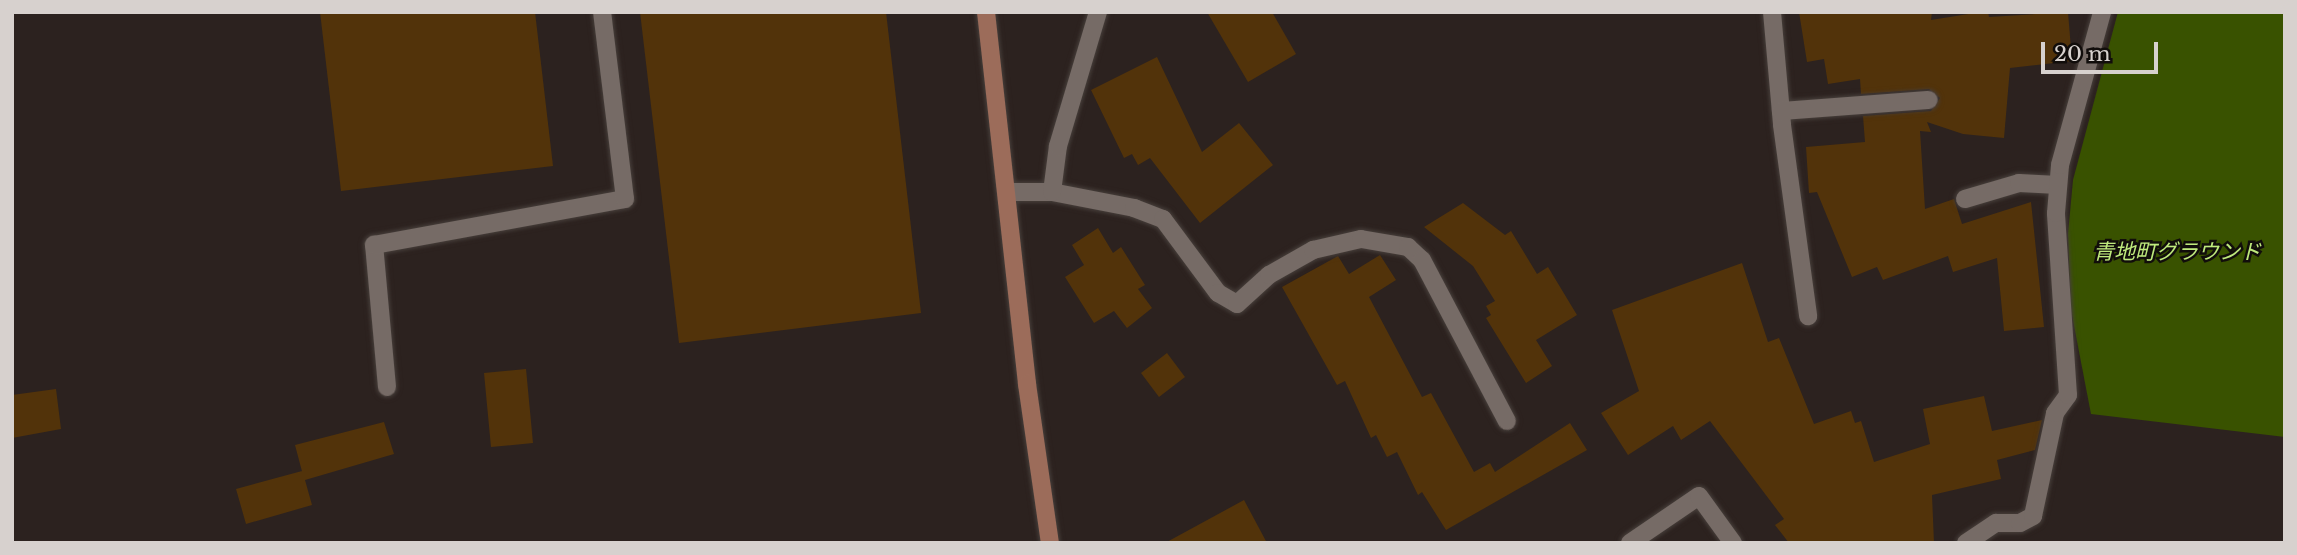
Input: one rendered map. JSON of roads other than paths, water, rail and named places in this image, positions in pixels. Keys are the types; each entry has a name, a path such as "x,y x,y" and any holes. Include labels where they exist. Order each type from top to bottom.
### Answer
{"street":[{"path":"387,387 374,245 625,199 602,12"},
{"path":"986,12 1008,191 1027,384 1050,543"},
{"path":"1052,192 1058,146 1098,12"},
{"path":"1772,12 1781,111 1808,316"},
{"path":"1966,543 1996,523 2020,523 2033,516 2055,413 2068,395 2057,255 2058,185 2102,12"},
{"path":"1781,111 1929,100"},
{"path":"1965,199 2019,183 2058,185"},
{"path":"1008,191 1052,192 1134,208 1163,219 1218,293 1237,304 1269,275 1313,250 1361,239 1408,247 1422,260 1507,421"},
{"path":"1630,543 1699,496 1733,543"}],"park label":[{"name":"青地町グラウンド","path":"2177,252"}]}
